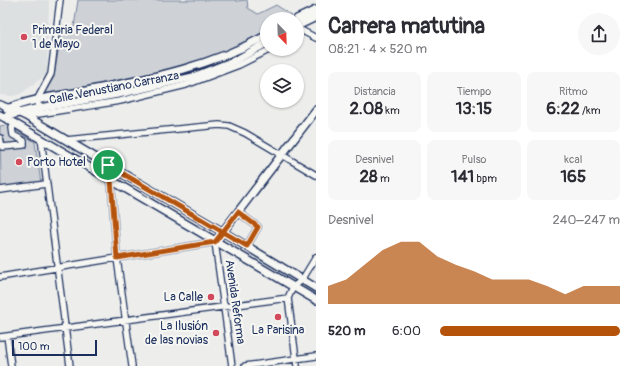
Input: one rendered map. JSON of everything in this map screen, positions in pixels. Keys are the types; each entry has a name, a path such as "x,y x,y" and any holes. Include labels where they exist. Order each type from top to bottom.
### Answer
{"main road":[{"path":"304,16 316,10"},
{"path":"304,25 316,17"},
{"path":"1,115 18,113 38,104 163,75 203,64 260,39"},
{"path":"1,115 9,108 118,94 194,77 236,60 260,48"},
{"path":"9,108 26,116 316,288"},
{"path":"215,242 316,110"},
{"path":"1,115 316,300"},
{"path":"102,175 108,165"}],"street":[{"path":"38,104 51,74 60,0"},
{"path":"304,31 316,38"},
{"name":"Calle Venustiano Carranza","path":"26,116 120,101 186,86 239,65 260,54"},
{"path":"0,104 9,108"},
{"path":"0,138 2,146 24,145 24,141 13,135 12,128 15,123"},
{"path":"66,140 220,125 229,126 245,133 316,175"},
{"path":"41,138 70,366"},
{"path":"111,180 117,258 132,366"},
{"path":"0,190 46,184"},
{"path":"238,212 258,227 247,246"},
{"path":"0,277 215,242"},
{"name":"Avenida Reforma","path":"215,242 232,366"},
{"path":"297,366 288,298 293,287 302,280 316,257"},
{"path":"0,337 288,298"},
{"path":"7,336 11,366"},
{"path":"245,366 316,356"}],"shaded area":[{"name":"Primaria Federal 1 de Mayo","path":"0,0 49,0 47,74 21,94 13,96 0,95"},
{"path":"78,0 247,0 248,8 258,14 260,13 260,34 222,52 173,69 42,97 54,77 62,26 74,27"},
{"path":"276,5 286,12 262,12"},
{"name":"Porto Hotel","path":"7,125 35,142 41,183 1,188 0,126"}],"place":[{"name":"Primaria Federal 1 de Mayo","path":"24,37"},
{"name":"Porto Hotel","path":"19,162"},
{"name":"La Calle","path":"211,297"},
{"name":"La Parisina","path":"278,317"},
{"name":"La Ilusión de las novias","path":"216,333"}],"route":[{"path":"108,165 102,175 111,180 117,258 215,242 223,232 238,212 258,227 247,246 223,232 108,165"}]}
